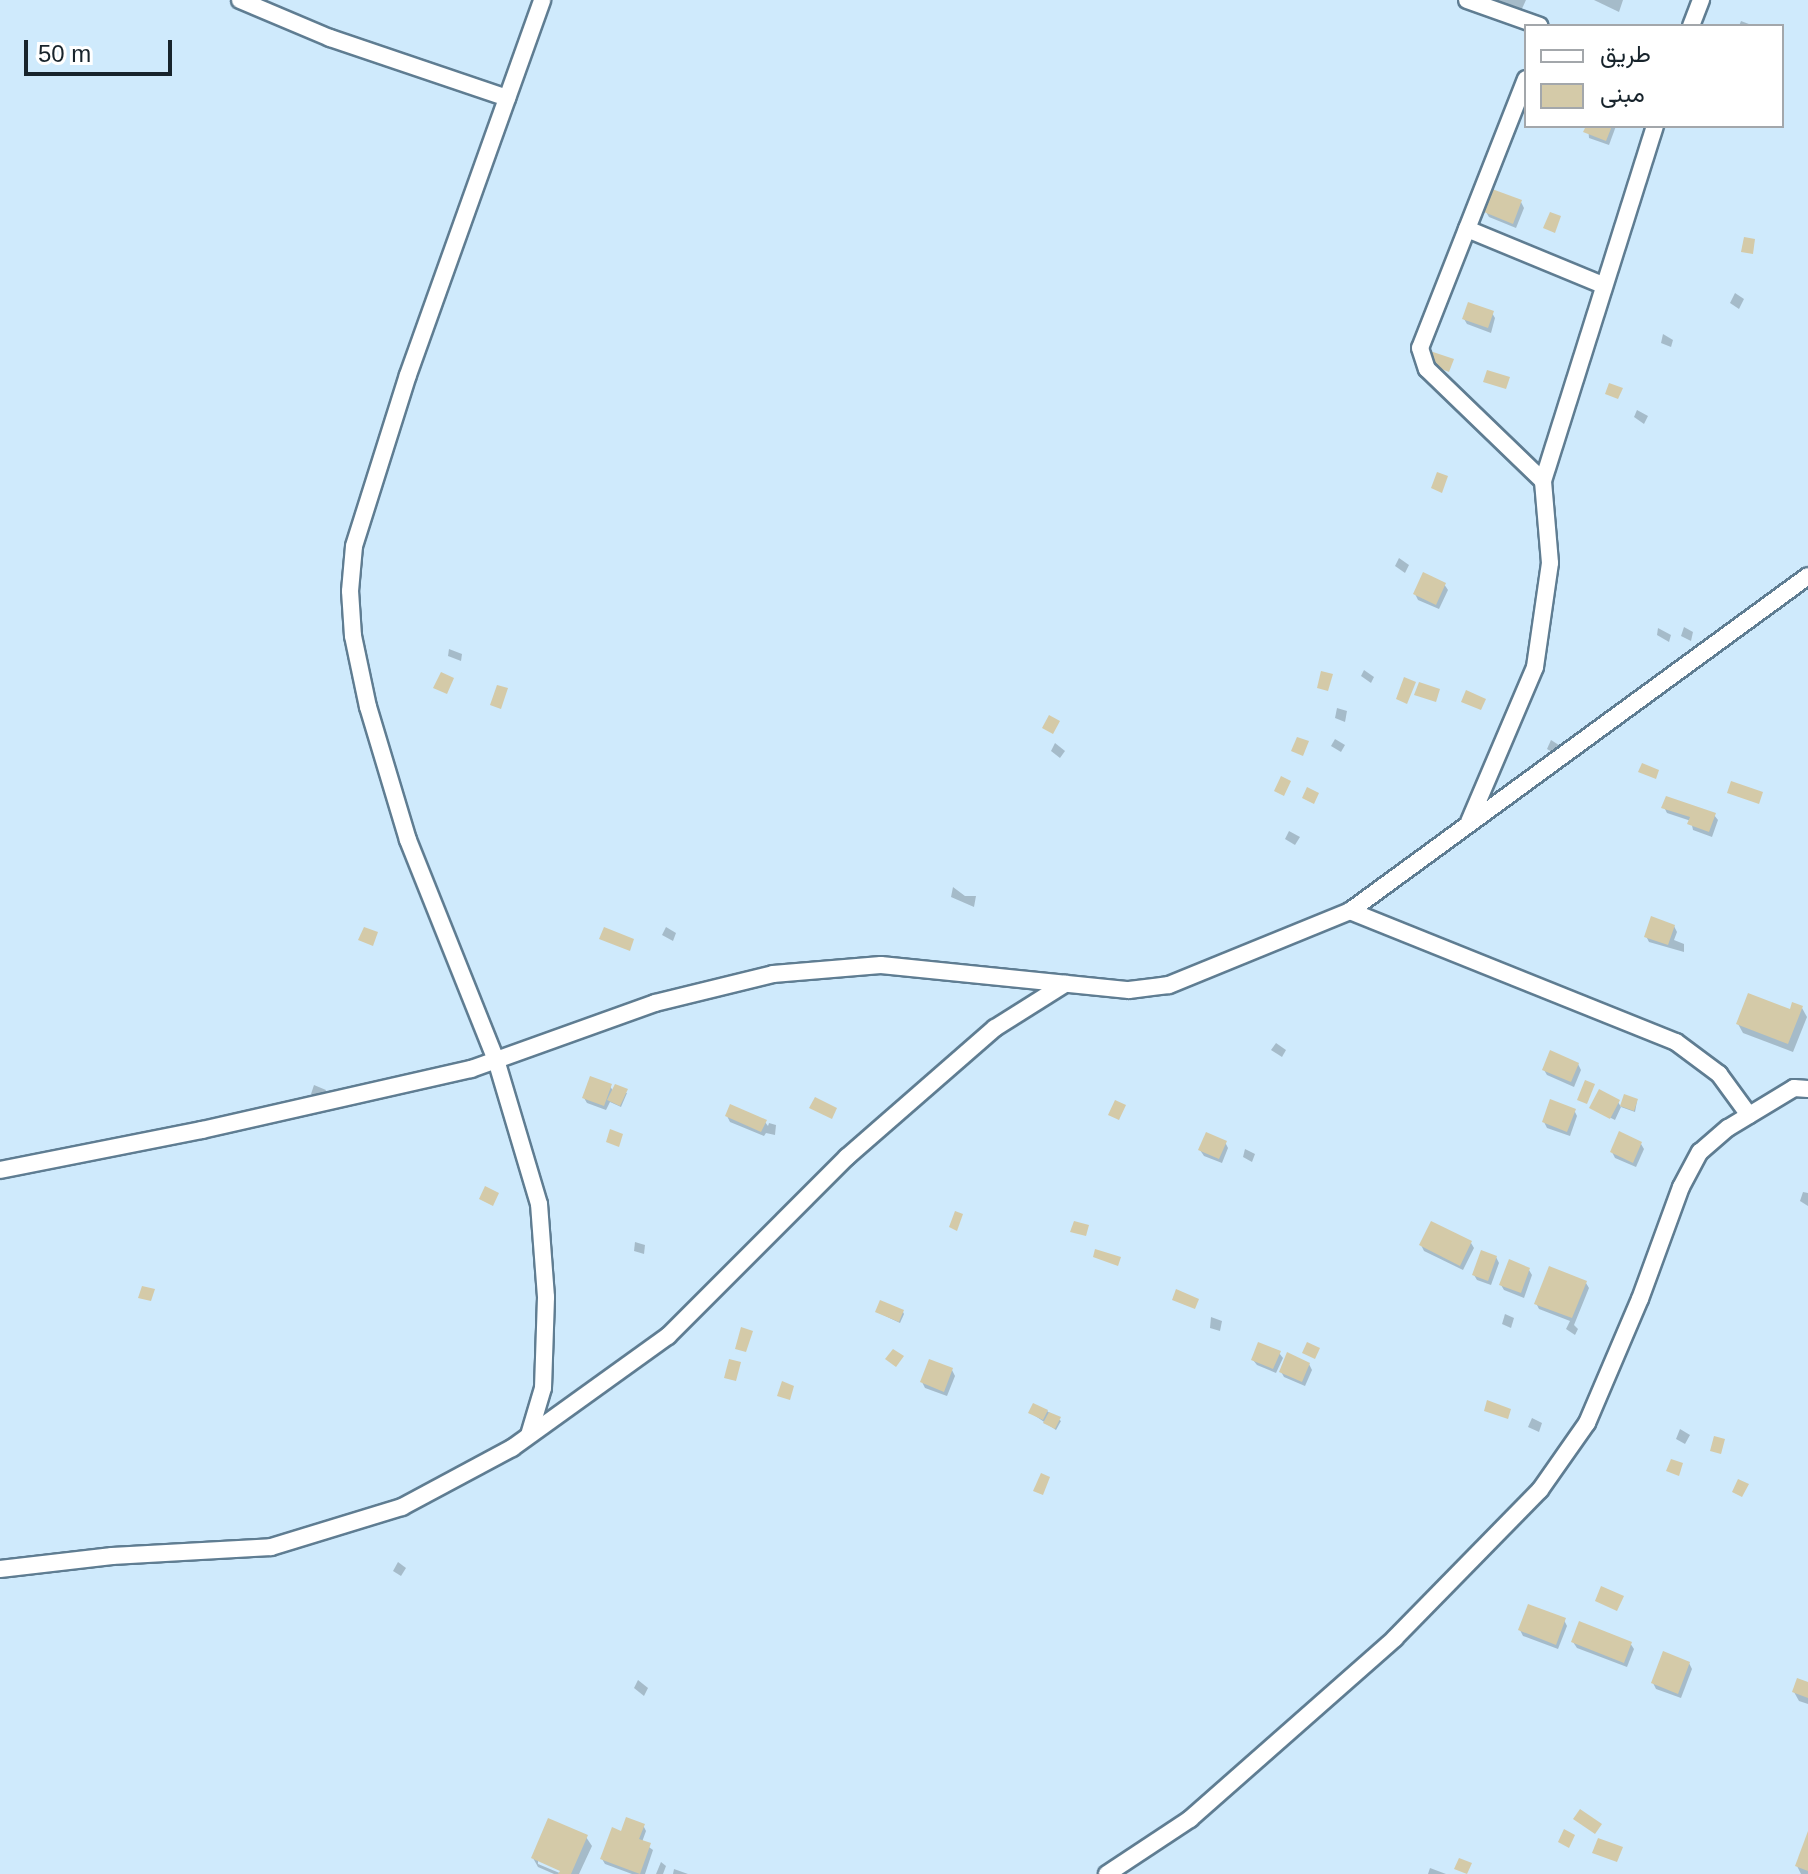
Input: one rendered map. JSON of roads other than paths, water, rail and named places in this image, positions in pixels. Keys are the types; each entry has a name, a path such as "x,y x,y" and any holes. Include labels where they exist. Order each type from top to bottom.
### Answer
{"street":[{"path":"240,0 330,38 507,98"},
{"path":"529,1435 543,1388 546,1297 539,1204 496,1060 408,840 368,707 353,636 350,591 354,546 408,375 542,0"},
{"path":"1467,0 1534,24"},
{"path":"1692,24 1701,0"},
{"path":"1524,84 1420,348 1427,369 1453,398 1543,481"},
{"path":"1469,823 1535,667 1550,563 1543,481 1654,128"},
{"path":"1467,229 1603,285"},
{"path":"0,1170 202,1130 471,1069 655,1003 787,972 881,965 1129,990 1169,985 1350,911 1808,576"},
{"path":"1350,911 1676,1042 1719,1074 1749,1115"},
{"path":"0,1569 112,1556 271,1547 306,1539 402,1507 529,1435 668,1336 847,1157 995,1028 1065,984"},
{"path":"1107,1874 1190,1819 1395,1638 1540,1490 1587,1423 1640,1299 1681,1187 1694,1164 1718,1136 1749,1115 1794,1088 1808,1089"}]}
